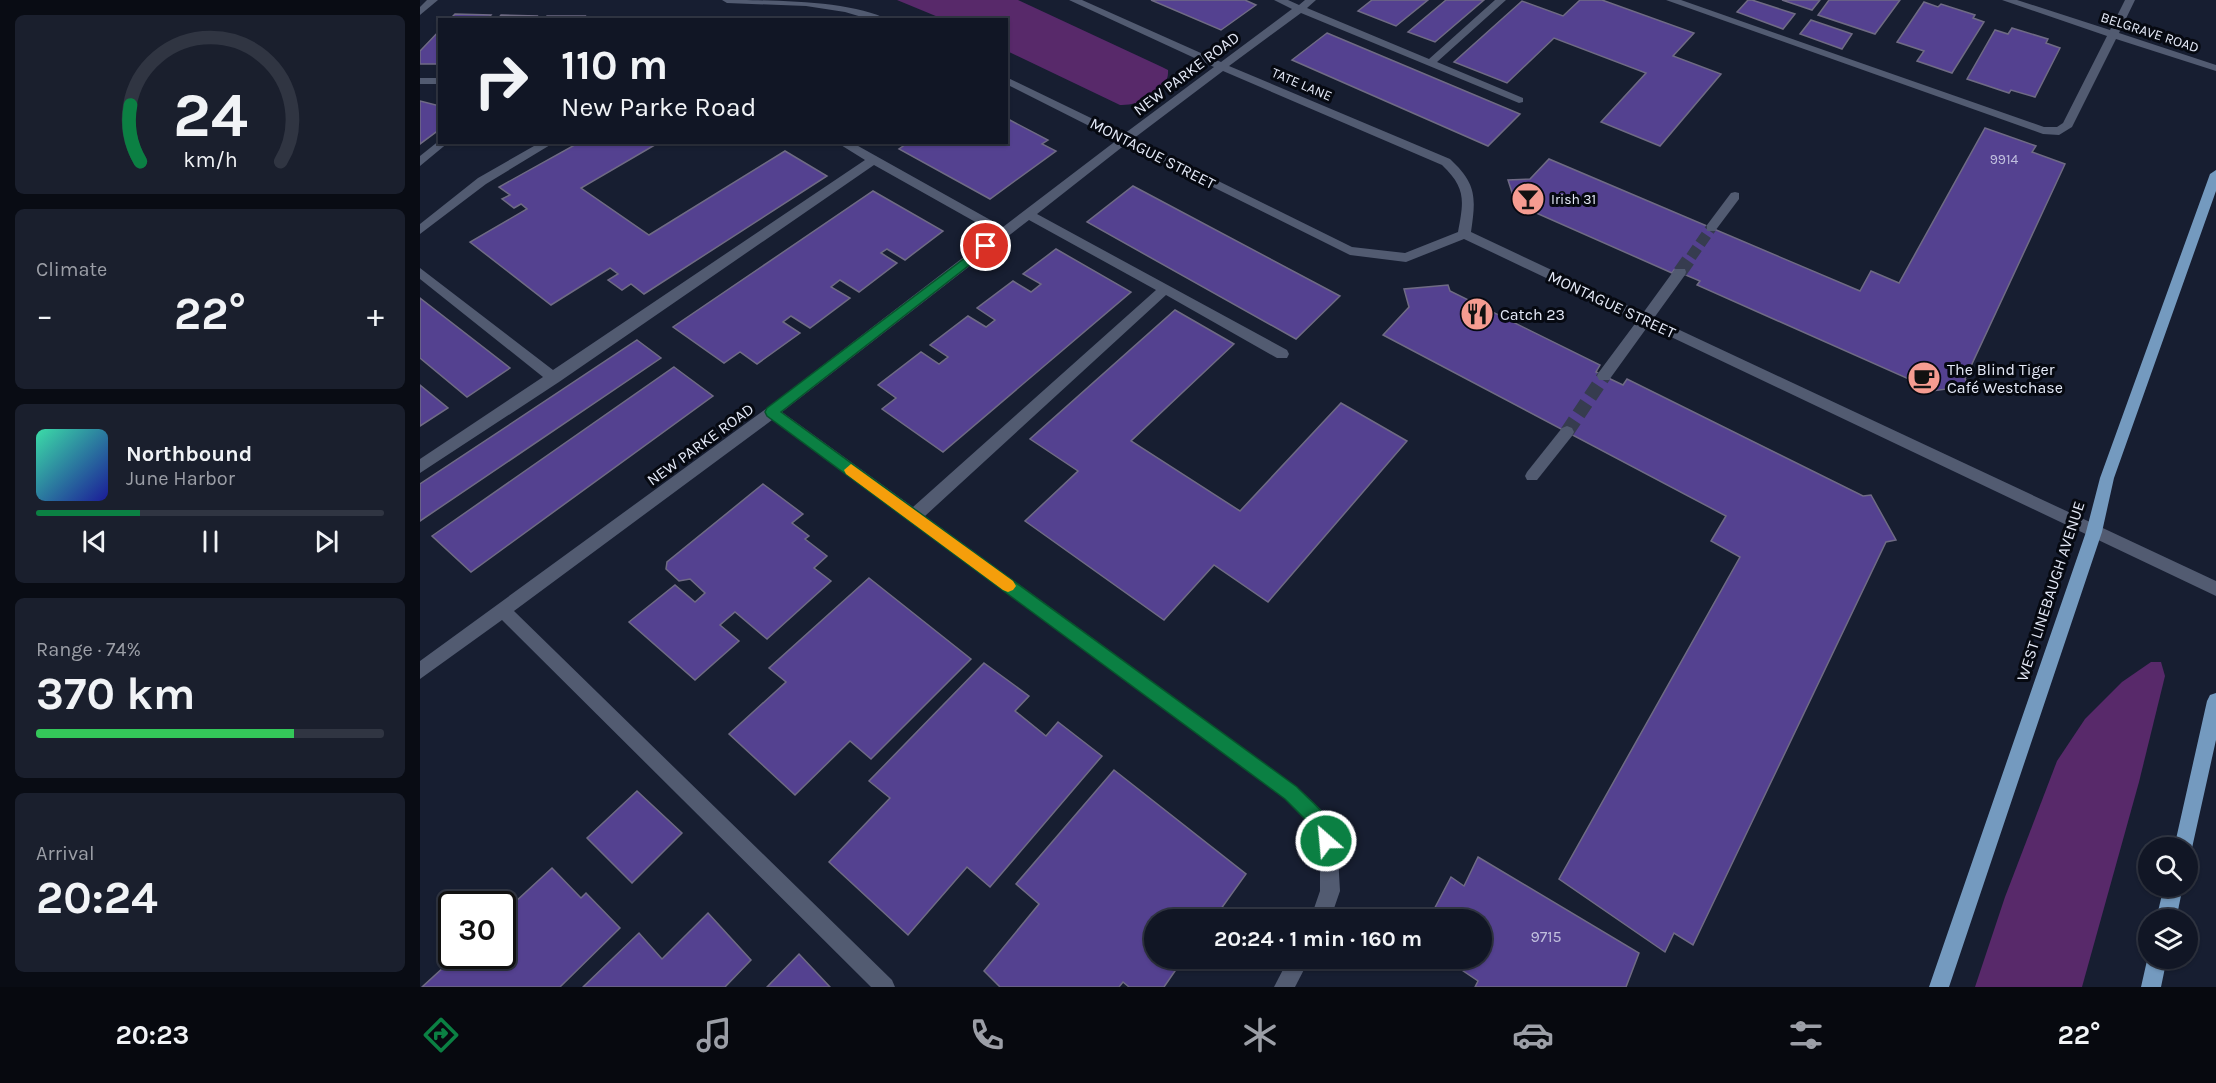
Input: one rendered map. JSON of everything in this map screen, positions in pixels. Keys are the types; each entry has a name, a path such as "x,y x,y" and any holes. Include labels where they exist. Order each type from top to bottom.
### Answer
{"main road":[{"name":"WEST LINEBAUGH AVENUE","path":"1939,987 2094,532 2108,478 2216,174"},
{"path":"2185,837 2216,701"},
{"path":"2151,987 2155,969"}],"street":[{"path":"420,12 433,0"},
{"path":"727,0 809,3 866,13 878,18"},
{"name":"TATE LANE","path":"1074,0 1222,67 1446,162 1464,177 1470,200 1464,234"},
{"path":"1279,0 1306,4 1430,63 1519,100"},
{"path":"1430,63 1501,0"},
{"path":"1671,0 2043,130 2059,131 2068,125 2130,0"},
{"name":"BELGRAVE ROAD","path":"2007,0 2216,68"},
{"name":"NEW PARKE ROAD","path":"420,671 772,412 1125,139 1306,4"},
{"path":"420,81 438,81"},
{"name":"MONTAGUE STREET","path":"1008,81 1350,251 1406,258 1464,234 2216,589"},
{"path":"420,162 442,144"},
{"path":"420,230 482,181 547,144"},
{"path":"845,144 1004,232"},
{"path":"420,467 873,160"},
{"path":"1711,228 1735,196"},
{"path":"1028,214 1282,354"},
{"path":"420,272 554,378"},
{"path":"1604,376 1680,272"},
{"path":"914,516 1165,289"},
{"path":"772,412 1291,793 1323,825 1329,856 1330,891 1324,909"},
{"path":"1532,476 1567,432"},
{"path":"502,610 885,987"},
{"path":"1284,987 1294,969"}],"shaded area":[{"path":"897,0 1018,0 1168,70 1167,78 1164,85 1152,96 1135,103 1120,105 1008,51 1008,18 941,18"},
{"path":"2151,662 2161,662 2165,676 2139,782 2082,987 1975,987 2005,897 2057,761 2085,719 2122,682"}],"building":[{"path":"1151,0 1245,0 1256,5 1221,30"},
{"path":"1372,0 1428,0 1396,26 1358,11"},
{"path":"1446,0 1484,0 1435,42 1408,32"},
{"path":"1580,0 1602,0 1694,33 1673,56 1721,74 1660,146 1601,122 1646,73 1554,38 1507,83 1454,62 1522,1 1563,16"},
{"path":"1748,0 1795,14 1783,29 1737,12"},
{"path":"1782,0 1820,0 1812,10"},
{"path":"1829,0 1900,0 1875,34 1818,15"},
{"path":"1924,2 1938,7 1941,4 1975,15 1973,18 1984,22 1952,73 1917,61 1924,51 1897,42"},
{"path":"455,14 491,15 489,18 451,18"},
{"path":"501,15 537,16 536,18 499,18"},
{"path":"547,16 585,16 584,18 546,18"},
{"path":"592,17 630,17 629,18"},
{"path":"1811,20 1852,34 1842,49 1800,34"},
{"path":"2012,28 2048,39 2046,43 2060,48 2035,97 2011,90 2009,93 1967,79 1995,30 2008,34"},
{"path":"438,32 438,64 420,64 420,51"},
{"path":"1327,33 1520,114 1488,146 1292,60"},
{"path":"420,101 438,106 438,130 420,144"},
{"path":"1008,119 1048,140 1042,144 1056,151 990,199 899,149 906,144 1008,144"},
{"path":"1985,128 2036,146 2032,152 2065,164 1965,379 1970,386 1924,392 1918,383 1697,285 1700,281 1674,270 1672,273 1525,208 1517,208 1508,180 1530,179 1549,159 1860,291 1871,271 1899,283"},
{"path":"576,144 657,144 581,188 649,235 785,151 827,176 644,294 631,284 622,290 608,280 618,274 610,268 551,305 470,242 527,209 521,204 514,208 502,199 510,195 499,187"},
{"path":"1133,186 1340,296 1296,339 1087,222"},
{"path":"873,191 943,231 905,260 887,249 881,253 897,263 859,292 840,280 831,287 850,298 810,328 791,316 783,322 800,333 757,364 740,352 724,363 673,327"},
{"path":"1056,249 1131,292 943,452 882,409 896,398 878,385 921,352 939,364 948,357 930,345 968,316 986,327 995,320 977,308 1013,281 1031,292 1041,284 1023,274"},
{"path":"1448,285 1450,291 1600,365 1596,372 1604,376 1623,385 1627,379 1863,496 1871,495 1896,540 1886,542 1693,945 1674,933 1665,952 1559,879 1740,557 1711,541 1726,516 1383,335 1409,307 1404,289"},
{"path":"420,298 510,368 467,397 420,358"},
{"path":"1175,310 1234,344 1131,441 1240,511 1341,403 1407,441 1268,602 1214,565 1164,620 1025,521 1078,471 1030,439"},
{"path":"637,340 661,358 420,521 420,484"},
{"path":"674,367 713,396 471,572 432,536"},
{"path":"420,385 448,408 420,426"},
{"path":"763,484 803,514 792,523 809,536 805,539 827,556 814,568 831,581 767,639 735,612 720,625 739,641 695,680 629,622 675,585 695,602 705,593 690,579 679,581 666,569 667,562"},
{"path":"869,578 971,659 871,759 850,741 795,795 729,734 786,682 769,668"},
{"path":"984,663 1029,696 1015,711 1046,736 1058,722 1102,756 990,887 967,867 908,935 829,862 890,798 869,781"},
{"path":"1114,770 1246,874 1221,909 1144,909 1144,969 1176,969 1164,987 1129,987 1123,982 1119,987 1000,987 984,971 1039,904 1016,884"},
{"path":"637,791 682,833 632,883 587,838"},
{"path":"1478,857 1639,953 1626,987 1475,987 1478,981 1460,969 1492,969 1492,909 1434,909 1451,877 1464,886"},
{"path":"552,868 581,898 586,893 620,928 560,987 422,987 442,969 516,969 516,901"},
{"path":"708,913 751,960 725,987 583,987 639,933 662,959"},
{"path":"799,954 830,987 767,987"}],"tunnel":[{"path":"1691,257 1711,228"},
{"path":"1680,272 1692,255"},
{"path":"1567,432 1604,376"}],"slow traffic":[{"path":"851,470 1008,586"}],"place":[{"name":"Irish 31","path":"1528,199"},
{"name":"Catch 23","path":"1477,314"},
{"name":"The Blind Tiger Café Westchase","path":"1924,378"}],"route":[{"path":"986,246 772,412 1291,793 1323,825 1326,841"}]}
